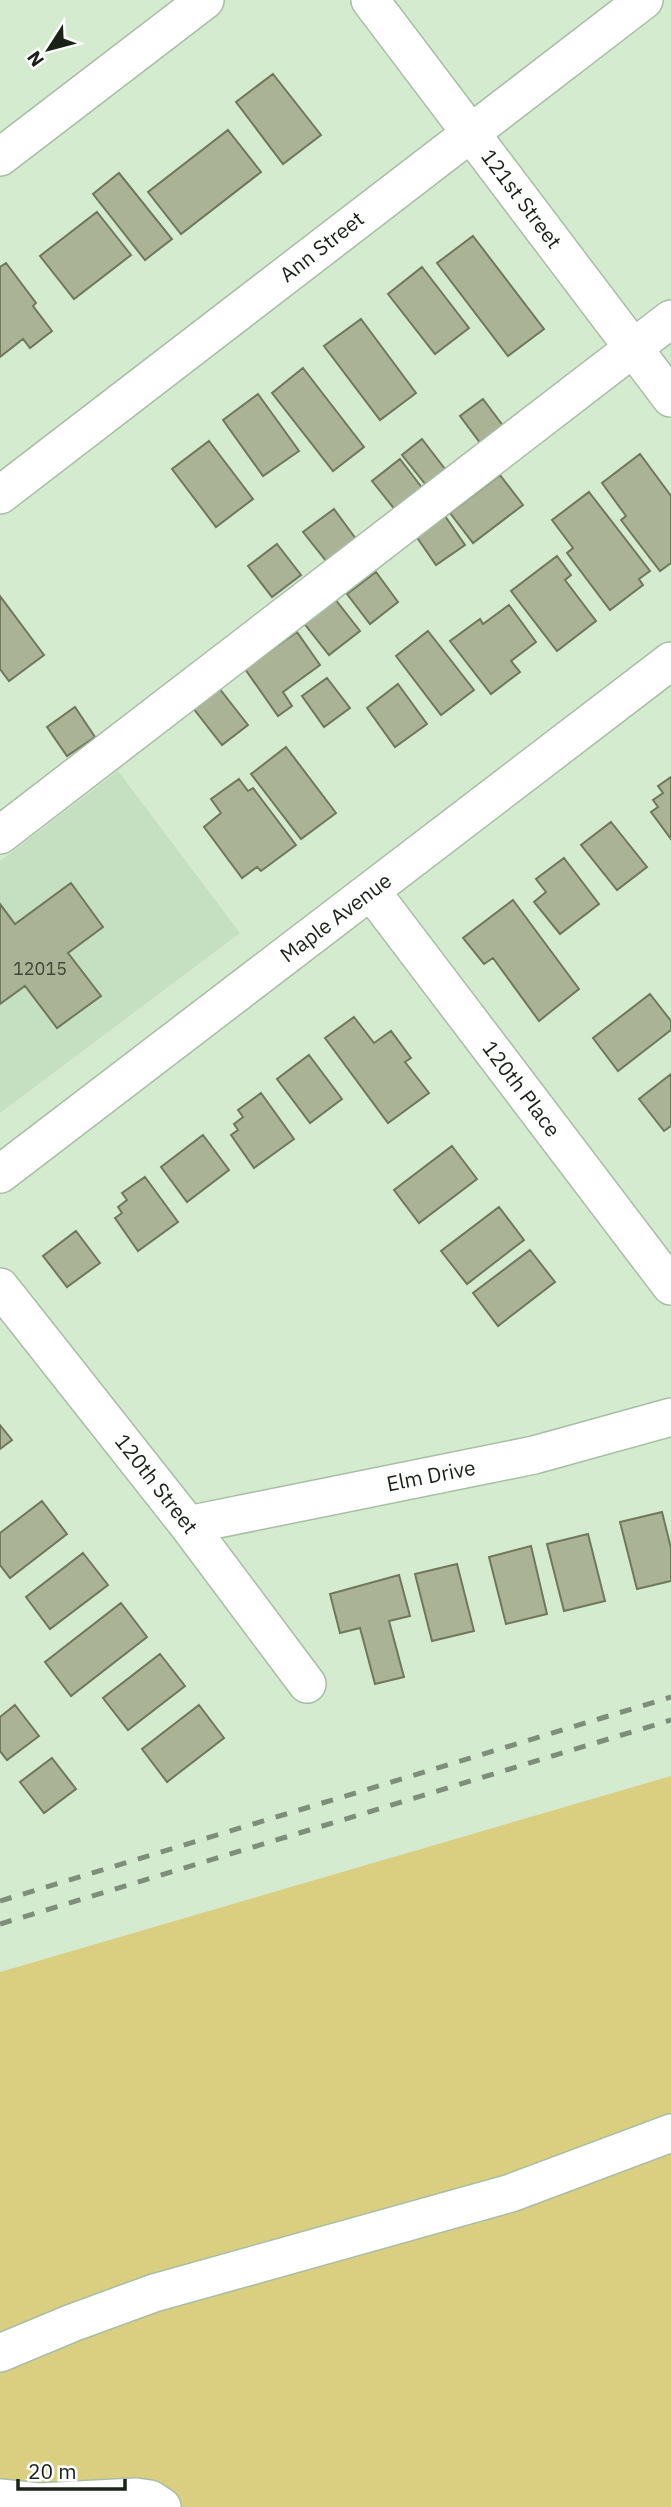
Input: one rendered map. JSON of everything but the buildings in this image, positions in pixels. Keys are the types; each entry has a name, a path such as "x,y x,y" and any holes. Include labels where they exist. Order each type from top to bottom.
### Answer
{"street":[{"path":"0,157 205,0"},
{"name":"121st Street","path":"370,0 671,398"},
{"name":"Ann Street","path":"0,495 644,0"},
{"path":"0,835 671,320"},
{"name":"Maple Avenue","path":"0,1174 671,661"},
{"name":"120th Place","path":"371,891 671,1286"},
{"name":"120th Street","path":"0,1287 188,1525 307,1684"},
{"name":"Elm Drive","path":"188,1525 534,1455 671,1418"},
{"path":"0,2354 72,2323 154,2293 511,2193 671,2133"},
{"path":"0,2498 39,2502 136,2497 150,2499 162,2507"}],"shaded area":[{"path":"118,771 240,933 0,1113 0,861"},
{"path":"671,1776 671,2507 0,2507 0,1972"}],"railway":[{"path":"0,1901 671,1697"},
{"path":"0,1924 671,1720"}]}
